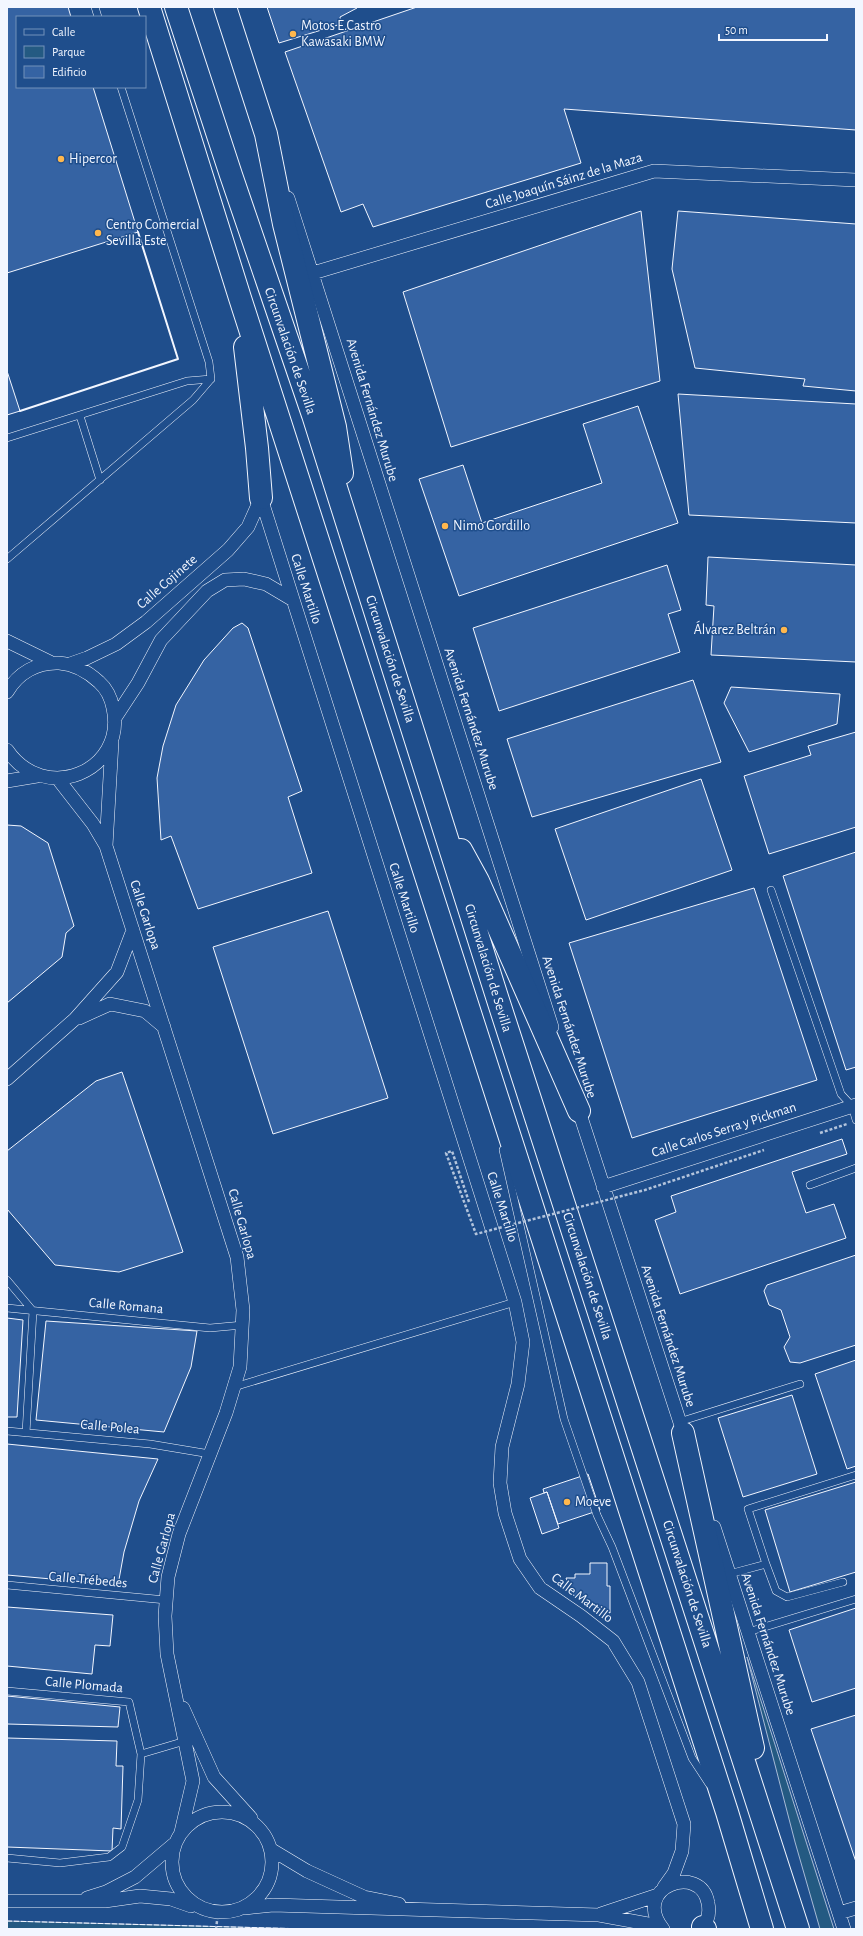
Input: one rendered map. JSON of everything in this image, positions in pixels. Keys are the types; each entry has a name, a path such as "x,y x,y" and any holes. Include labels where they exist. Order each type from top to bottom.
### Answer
{"highway":[{"path":"145,7 162,50"},
{"path":"149,7 240,298 488,1073 727,1812 762,1929"},
{"name":"Circunvalación de Sevilla","path":"176,7 354,545 500,1007 798,1929"},
{"path":"225,7 266,134 284,224 335,427 354,545"},
{"path":"240,298 257,448 261,498"},
{"path":"438,809 478,881 579,1111"},
{"path":"681,1427 783,1882"}],"street":[{"name":"Avenida Fernández Murube","path":"266,134 313,273 603,1187 844,1929"},
{"name":"Calle Joaquín Sáinz de la Maza","path":"313,273 654,171 856,180"},
{"name":"Calle Martillo","path":"261,498 515,1302 523,1342 518,1384 502,1447 500,1483 505,1513 520,1559 540,1588 581,1616 613,1641 638,1682 684,1824 682,1851 674,1873 661,1891"},
{"name":"Calle Cojinete","path":"70,664 87,658 116,644 164,606 228,550 248,527 261,498"},
{"path":"115,718 138,683 161,640 207,590 225,580 244,579 266,584 293,600"},
{"path":"7,641 50,662 70,664 89,672 104,686 111,698 115,718 112,738 103,756 88,770 78,775 58,779 38,776 7,781"},
{"path":"7,692 13,681 29,669 50,662"},
{"name":"Calle Garlopa","path":"106,846 112,738"},
{"path":"7,750 14,761 38,776"},
{"name":"Calle Garlopa","path":"58,779 93,824 106,846 237,1257 243,1310 240,1367 210,1454 179,1534 168,1577 164,1616 167,1654 193,1781 181,1832"},
{"path":"7,1079 75,1019 117,972 133,930"},
{"path":"75,1019 110,1004 145,1011 164,1028"},
{"name":"Calle Carlos Serra y Pickman","path":"603,1187 854,1105"},
{"name":"Calle Garlopa","path":"174,1686 214,1777 254,1823"},
{"path":"76,1902 106,1892 135,1877 174,1844 181,1832 202,1816 232,1812 254,1823 272,1850 307,1871 364,1897 439,1911"},
{"path":"174,1844 172,1871 182,1894 200,1909"},
{"path":"245,1908 268,1885 272,1850"},
{"path":"599,1915 661,1891 672,1883 692,1883 703,1891 708,1900 710,1909 708,1918 703,1928"},
{"path":"661,1891 654,1912 662,1929"},
{"path":"7,1901 105,1901 140,1896 171,1898 200,1909 218,1913 273,1905 599,1915 648,1924 662,1929"},
{"path":"839,1913 856,1908"}],"lane":[{"path":"7,559 193,400 211,379 209,362 121,88"},
{"path":"7,438 187,381 211,379"},
{"path":"80,416 100,480"},
{"path":"771,890 841,1094 854,1105 856,1120"},
{"path":"488,1073 501,1135"},
{"path":"502,1143 569,1434 597,1515 612,1547 692,1758 727,1812"},
{"path":"810,1185 856,1168"},
{"path":"7,1280 33,1311 26,1433"},
{"path":"234,1387 515,1302"},
{"name":"Calle Romana","path":"7,1308 210,1328 243,1325"},
{"path":"681,1427 800,1384"},
{"name":"Calle Polea","path":"7,1431 150,1444 210,1454"},
{"path":"843,1582 787,1597 776,1591 748,1509 856,1475"},
{"path":"729,1574 766,1564"},
{"name":"Calle Trébedes","path":"7,1585 166,1600"},
{"path":"748,1632 856,1599"},
{"name":"Calle Plomada","path":"7,1691 129,1702 141,1754"},
{"path":"7,1858 60,1863 109,1857 122,1847 138,1800 141,1754 185,1741"}],"path":[{"path":"468,1202 452,1151 446,1153 476,1234 646,1190 764,1150"},
{"path":"216,1929 218,1913"}],"green space":[{"path":"747,1657 834,1929 820,1929 795,1842"},
{"path":"7,1921 308,1929 7,1929"}],"building":[{"name":"Hipercor","path":"7,7 68,7 71,16 16,16 16,88 93,88 138,232 7,273"},
{"name":"Motos E.Castro Kawasaki BMW","path":"267,7 357,8 340,17 341,24 279,43"},
{"path":"417,7 856,7 856,130 564,109 581,163 373,227 363,204 341,212 285,52"},
{"path":"641,211 660,381 451,447 403,292"},
{"path":"678,211 856,224 856,391 803,386 805,379 695,368 672,269"},
{"path":"7,371 20,411 7,415"},
{"path":"678,394 856,404 856,523 689,515"},
{"path":"638,406 678,523 459,596 419,479 463,465 482,523 602,483 583,424"},
{"name":"Álvarez Beltrán","path":"708,557 856,565 856,662 711,655 714,606 706,605"},
{"path":"667,565 681,610 668,614 680,652 499,711 473,628"},
{"path":"242,623 248,628 302,791 288,797 312,873 198,909 171,836 161,840 157,778 163,746 176,705 204,660 233,628"},
{"path":"693,680 721,762 532,817 507,739"},
{"path":"731,687 840,694 837,724 749,752 724,703"},
{"path":"856,732 856,827 769,854 744,776 811,755 808,746"},
{"path":"701,779 732,870 586,920 555,829"},
{"path":"7,825 21,826 48,843 74,926 66,933 62,957 7,1003"},
{"path":"856,852 856,1067 846,1070 783,876"},
{"path":"754,888 817,1080 632,1138 569,943"},
{"path":"328,911 388,1098 273,1134 213,947"},
{"path":"122,1072 183,1252 119,1272 55,1265 7,1209 7,1151 96,1081"},
{"path":"842,1139 847,1154 792,1172 806,1213 834,1204 846,1238 680,1294 655,1220 676,1212 671,1196"},
{"path":"856,1255 856,1345 800,1363 790,1362 784,1347 790,1337 781,1310 769,1305 764,1291 767,1285"},
{"path":"7,1318 23,1320 17,1417 7,1417"},
{"path":"46,1321 197,1331 191,1367 164,1432 36,1420"},
{"path":"856,1360 856,1466 847,1469 815,1374"},
{"path":"792,1395 817,1474 743,1497 718,1418"},
{"path":"7,1444 158,1459 139,1501 124,1552 118,1585 7,1575"},
{"path":"588,1474 600,1510 558,1524 547,1492 544,1493 543,1489"},
{"path":"856,1482 856,1572 790,1592 765,1510"},
{"path":"547,1492 559,1528 542,1534 530,1498"},
{"path":"590,1563 607,1563 607,1586 610,1586 610,1613 574,1596 566,1578 575,1578 575,1574 590,1574"},
{"path":"7,1607 113,1615 110,1646 95,1645 92,1674 7,1666"},
{"path":"856,1608 856,1688 812,1702 789,1630"},
{"path":"7,1696 120,1707 118,1727 7,1724"},
{"path":"856,1715 856,1862 811,1729"},
{"path":"7,1738 117,1741 116,1766 123,1766 121,1829 113,1828 112,1851 7,1847"}],"fence":[{"path":"7,1921 308,1929"}],"wall":[{"path":"20,411 178,359 138,232"}],"place":[{"name":"Motos E.Castro Kawasaki BMW","path":"293,34"},
{"name":"Hipercor","path":"61,159"},
{"name":"Centro Comercial Sevilla Este","path":"98,233"},
{"name":"Nimo Gordillo","path":"445,526"},
{"name":"Álvarez Beltrán","path":"784,630"},
{"name":"Moeve","path":"567,1502"}]}
